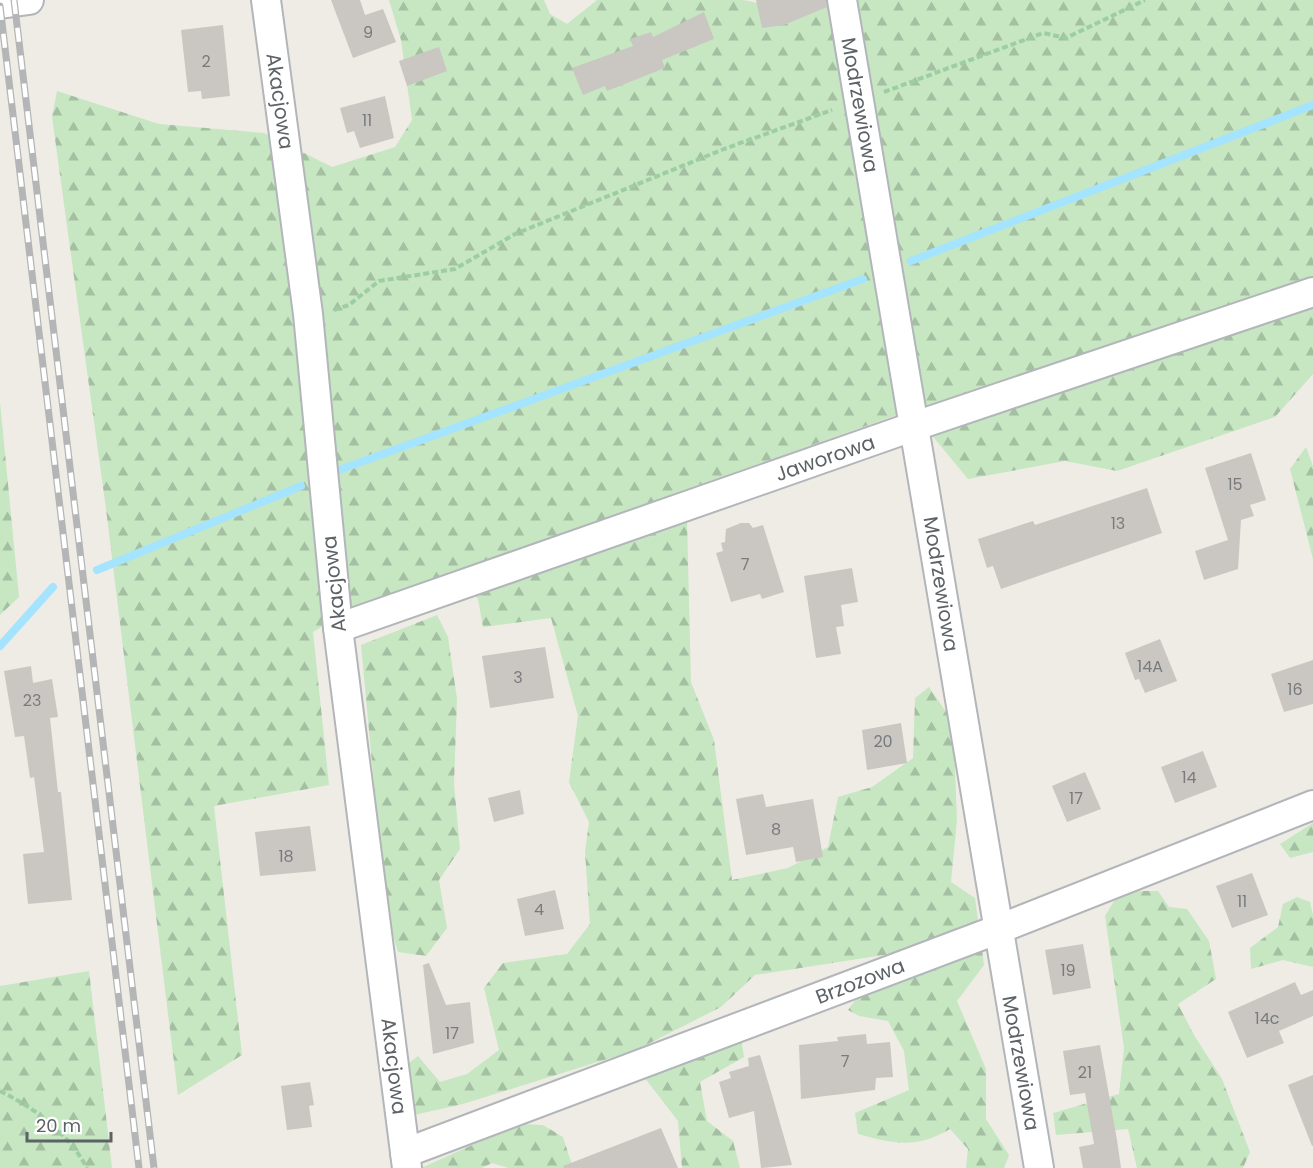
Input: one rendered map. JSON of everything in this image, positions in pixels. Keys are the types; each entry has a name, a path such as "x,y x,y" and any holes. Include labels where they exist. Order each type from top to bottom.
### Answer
{"street":[{"path":"0,4 29,0"},
{"name":"Akacjowa","path":"266,0 308,314 338,628 406,1160"},
{"name":"Modrzewiowa","path":"842,0 1039,1168"},
{"name":"Jaworowa","path":"338,628 915,426 1313,292"},
{"name":"Brzozowa","path":"406,1160 1313,805"}],"path":[{"path":"880,94 1043,33 1070,36 1145,0"},
{"path":"328,311 349,305 379,281 455,269 522,231 724,148 838,108"},
{"path":"0,1091 27,1104 47,1119 82,1158 87,1168"}],"green space":[{"path":"389,0 544,0 550,14 567,24 597,0 743,0 803,12 847,0 1313,0 1313,374 1275,417 1117,471 1065,461 968,479 911,410 673,494 687,521 691,682 714,740 732,880 788,868 828,847 838,797 872,787 913,758 915,698 929,687 953,722 957,820 951,882 975,898 984,965 957,1001 986,1069 986,1119 1009,1155 1004,1168 966,1168 968,1149 950,1129 926,1140 905,1143 858,1134 855,1113 909,1090 904,1051 888,1021 859,1016 848,1010 890,954 755,975 721,1007 636,1050 463,1104 414,1115 409,1063 418,1056 440,1082 467,1074 499,1050 484,988 503,963 567,954 590,924 585,852 589,822 569,782 578,716 551,618 483,627 478,599 455,572 361,604 313,632 329,785 214,806 242,1055 178,1095 106,509 52,117 57,91 159,124 264,133 332,167 395,147 412,120 401,40"},
{"path":"0,402 19,597 0,615"},
{"path":"1306,447 1313,466 1313,559 1290,469"},
{"path":"437,615 448,637 457,699 454,784 460,849 439,880 447,928 426,956 398,952 386,912 361,645"},
{"path":"1313,823 1313,852 1290,858 1280,844"},
{"path":"1120,891 1158,891 1169,907 1187,909 1209,941 1216,979 1178,1004 1194,1035 1222,1079 1250,1152 1243,1168 1137,1168 1128,1129 1056,1135 1053,1113 1119,1094 1124,1048 1105,916"},
{"path":"1297,897 1310,902 1313,915 1313,967 1283,960 1251,969 1250,948 1278,927 1283,904"},
{"path":"89,971 112,1168 0,1168 0,986"},
{"path":"741,1038 744,1057 700,1082 707,1121 733,1141 740,1168 682,1168 678,1121 644,1077"},
{"path":"519,1124 543,1125 563,1137 573,1168 508,1168 492,1163 482,1168 421,1168"}],"building":[{"path":"331,0 360,0 365,15 383,9 396,42 353,58"},
{"path":"756,0 826,0 827,7 784,25 762,28"},
{"path":"704,12 714,39 662,60 665,68 607,91 605,86 583,95 572,68 633,46 630,39 651,32 653,37"},
{"path":"223,25 230,96 202,99 201,91 188,92 181,30"},
{"path":"439,47 447,71 407,86 399,61"},
{"path":"385,96 394,138 360,148 354,131 347,133 340,108"},
{"path":"1251,453 1266,500 1250,505 1254,516 1241,520 1238,569 1204,580 1195,551 1228,540 1205,468"},
{"path":"1147,488 1162,533 1001,589 993,566 987,568 978,539 1033,521 1035,525"},
{"path":"741,523 749,523 753,528 763,525 784,592 762,599 760,594 731,602 716,553 723,551 721,543 725,542 726,529"},
{"path":"852,568 858,602 841,605 844,626 836,627 841,654 816,658 804,576"},
{"path":"1160,639 1177,681 1145,693 1139,679 1135,680 1125,653"},
{"path":"545,647 554,698 490,708 482,656"},
{"path":"1313,660 1313,704 1284,712 1271,674"},
{"path":"31,666 33,683 52,679 58,717 50,718 58,792 61,792 72,900 28,904 23,854 44,852 34,777 30,778 24,736 15,737 4,671"},
{"path":"901,723 907,763 867,770 862,730"},
{"path":"1203,751 1217,787 1175,803 1161,767"},
{"path":"1085,772 1101,809 1067,822 1052,786"},
{"path":"520,790 524,814 494,822 488,798"},
{"path":"763,794 766,807 813,799 823,857 796,862 793,847 746,855 736,799"},
{"path":"310,826 316,871 260,876 255,832"},
{"path":"1252,873 1268,915 1232,928 1216,886"},
{"path":"555,890 564,929 525,936 517,899"},
{"path":"1083,944 1091,988 1053,995 1045,950"},
{"path":"429,963 446,1005 470,1002 474,1043 433,1054 423,965"},
{"path":"1295,982 1301,995 1313,990 1313,1016 1279,1031 1284,1043 1247,1058 1228,1012"},
{"path":"866,1034 867,1044 890,1042 893,1077 876,1078 875,1090 801,1099 799,1045 838,1041 837,1037"},
{"path":"1100,1045 1121,1168 1083,1168 1079,1147 1094,1144 1085,1093 1070,1095 1063,1051"},
{"path":"760,1055 792,1165 761,1168 754,1111 729,1118 719,1082 731,1078 729,1072 749,1066 748,1058"},
{"path":"1313,1075 1313,1146 1312,1146 1288,1085"},
{"path":"310,1082 314,1105 309,1106 312,1127 287,1130 281,1086"},
{"path":"661,1128 678,1168 564,1168 563,1166"}],"waterway":[{"path":"911,261 1313,105"},
{"path":"339,470 863,279"},
{"path":"97,570 301,486"},
{"path":"0,646 53,587"}],"railway":[{"path":"14,0 154,1168"},
{"path":"0,6 139,1168"}]}
